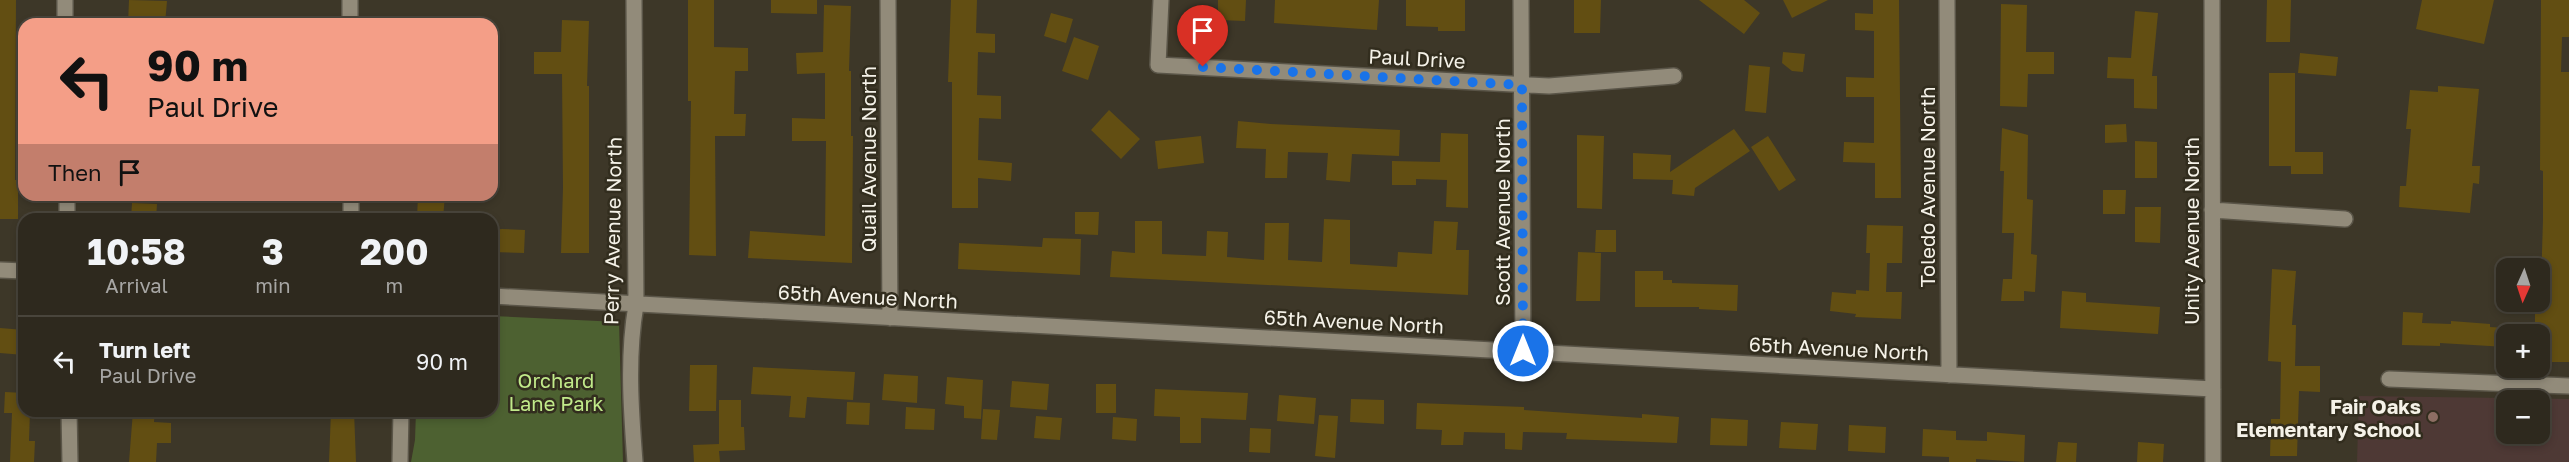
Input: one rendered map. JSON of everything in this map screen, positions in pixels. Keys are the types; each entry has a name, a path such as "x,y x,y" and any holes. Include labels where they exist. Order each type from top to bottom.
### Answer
{"street":[{"path":"65,0 65,18"},
{"path":"350,0 350,18"},
{"name":"Perry Avenue North","path":"634,0 636,305 631,331 631,395 635,462"},
{"name":"Quail Avenue North","path":"888,0 890,318"},
{"name":"Paul Drive","path":"1161,0 1158,64 1522,85 1583,85 1674,76"},
{"name":"Scott Avenue North","path":"1521,0 1523,351"},
{"name":"Toledo Avenue North","path":"1947,0 1949,375"},
{"name":"Unity Avenue North","path":"2212,0 2213,462"},
{"path":"2212,210 2345,219"},
{"path":"0,270 18,272"},
{"name":"65th Avenue North","path":"498,296 2213,389"},
{"path":"2389,379 2569,386"},
{"path":"69,417 70,462"},
{"path":"400,462 401,417"}],"shaded area":[{"name":"Fair Oaks Elementary School","path":"2359,396 2496,398 2496,444 2550,444 2550,399 2569,399 2569,462 2357,462"}],"green space":[{"name":"Orchard Lane Park","path":"498,316 619,322 623,462 411,462 416,417 498,417"}],"building":[{"path":"0,0 16,0 15,180 18,180 18,219 0,219"},
{"path":"129,0 167,1 166,18 128,18"},
{"path":"688,0 714,0 714,47 748,48 748,71 735,71 734,114 746,114 745,136 715,136 716,256 689,255 691,101 688,101"},
{"path":"771,0 817,0 817,14 771,13"},
{"path":"951,0 977,0 976,33 995,34 995,53 978,52 977,95 1001,96 1001,119 979,118 978,160 1012,163 1011,181 978,178 978,208 952,208 952,82 948,82"},
{"path":"1218,0 1246,0 1245,21 1218,20"},
{"path":"1275,0 1379,0 1377,30 1274,23"},
{"path":"1406,0 1465,0 1465,31 1438,31 1438,27 1406,26"},
{"path":"1574,0 1601,0 1600,33 1574,33"},
{"path":"1699,0 1744,0 1760,13 1744,34"},
{"path":"1783,0 1828,0 1792,18"},
{"path":"1873,0 1899,0 1901,198 1875,198 1875,163 1843,162 1844,142 1874,143 1874,97 1846,97 1846,77 1874,78 1874,31 1855,30 1855,13 1873,14"},
{"path":"2267,0 2291,0 2290,42 2266,42"},
{"path":"2422,0 2494,0 2484,44 2416,29"},
{"path":"2541,0 2569,0 2569,37 2562,37 2561,72 2569,72 2569,362 2550,362 2550,324 2535,324 2535,312 2550,312 2550,258 2542,258 2543,171 2540,170"},
{"path":"2001,4 2027,5 2026,52 2054,52 2054,74 2028,74 2027,107 2000,106"},
{"path":"824,5 851,6 849,71 851,71 851,136 853,136 852,263 748,258 750,231 825,236 826,141 792,141 792,118 825,119 825,73 797,74 796,53 823,52"},
{"path":"2135,11 2158,13 2152,76 2157,76 2157,109 2134,108 2134,79 2107,78 2108,57 2131,58"},
{"path":"1051,13 1073,19 1066,43 1044,36"},
{"path":"562,20 589,21 587,86 589,86 589,253 561,253 562,74 534,74 534,52 561,52"},
{"path":"1074,37 1099,46 1088,80 1062,71"},
{"path":"1783,52 1805,54 1803,72 1792,71 1782,63"},
{"path":"2300,53 2338,57 2336,76 2298,73"},
{"path":"1749,65 1770,67 1766,113 1745,111"},
{"path":"2269,73 2295,73 2295,152 2323,152 2323,174 2291,174 2291,166 2269,166"},
{"path":"2438,86 2479,89 2472,166 2480,166 2479,184 2473,183 2470,213 2399,207 2400,186 2406,186 2411,129 2406,129 2410,90 2438,92"},
{"path":"1109,110 1140,139 1121,159 1091,130"},
{"path":"1238,121 1400,130 1399,156 1352,154 1350,182 1326,180 1328,153 1288,152 1287,178 1265,178 1266,149 1236,148"},
{"path":"2126,124 2127,142 2105,143 2105,125"},
{"path":"2002,128 2028,135 2027,199 2033,200 2031,254 2037,255 2035,292 2024,291 2024,301 2001,301 2003,279 2012,279 2014,233 2002,233 2004,171 2000,171"},
{"path":"1734,129 1750,151 1695,188 1694,196 1672,194 1673,180 1633,179 1633,153 1671,155 1670,172"},
{"path":"1441,133 1468,134 1468,208 1446,207 1447,180 1416,179 1416,185 1392,185 1392,161 1440,162"},
{"path":"1577,135 1604,136 1602,209 1577,208"},
{"path":"1201,136 1204,163 1158,169 1155,141"},
{"path":"1768,136 1796,180 1779,191 1751,147"},
{"path":"2135,141 2157,142 2157,178 2135,178"},
{"path":"2103,190 2126,190 2125,214 2103,214"},
{"path":"418,201 444,201 444,213 417,213"},
{"path":"132,203 157,204 156,213 131,213"},
{"path":"2135,207 2161,207 2160,243 2135,242"},
{"path":"1075,212 1099,212 1098,235 1075,234"},
{"path":"1324,219 1350,220 1350,264 1397,267 1398,252 1432,254 1434,221 1458,222 1456,250 1469,250 1468,295 1110,277 1112,251 1135,253 1135,221 1162,221 1162,254 1206,256 1207,231 1228,232 1227,257 1264,260 1265,223 1289,223 1288,260 1322,262"},
{"path":"1867,225 1903,226 1902,263 1887,263 1886,292 1902,292 1901,319 1855,317 1856,314 1830,311 1832,292 1856,294 1856,290 1869,291 1870,253 1866,253"},
{"path":"498,229 525,230 524,253 498,252"},
{"path":"1596,230 1616,230 1616,252 1595,252"},
{"path":"1043,238 1081,239 1080,275 958,269 959,243 1042,247"},
{"path":"1578,252 1601,253 1600,301 1576,301"},
{"path":"2272,269 2296,271 2292,325 2296,325 2295,366 2320,366 2320,392 2299,391 2297,456 2270,456 2271,419 2280,419 2281,362 2268,361"},
{"path":"1635,271 1663,271 1663,280 1672,280 1672,283 1738,285 1737,311 1699,309 1699,307 1635,307"},
{"path":"2062,291 2086,293 2086,302 2160,307 2158,334 2060,328"},
{"path":"2403,312 2423,313 2422,323 2451,324 2451,321 2490,324 2490,327 2496,327 2496,346 2440,343 2440,346 2402,345"},
{"path":"0,328 18,330 18,354 0,353"},
{"path":"690,365 717,365 716,411 689,411"},
{"path":"753,367 855,372 853,400 807,397 805,418 789,417 791,396 751,394"},
{"path":"884,374 918,376 917,403 882,400"},
{"path":"947,377 983,380 981,419 964,418 964,406 945,404"},
{"path":"1012,381 1049,384 1047,410 1010,407"},
{"path":"1096,384 1116,384 1116,413 1096,413"},
{"path":"1155,389 1248,393 1246,420 1201,418 1201,443 1180,443 1180,417 1154,416"},
{"path":"5,392 18,393 18,417 30,417 29,441 35,441 34,462 10,462 12,413 4,413"},
{"path":"1279,395 1316,398 1314,424 1277,421"},
{"path":"1351,399 1384,400 1384,424 1350,422"},
{"path":"719,400 741,400 741,427 744,427 745,450 719,451 720,462 694,462 693,445 719,444"},
{"path":"847,402 870,403 869,425 846,424"},
{"path":"1417,403 1524,407 1524,410 1642,418 1642,414 1679,417 1677,443 1566,439 1567,433 1523,432 1522,450 1505,449 1505,433 1464,432 1463,445 1441,445 1442,430 1416,429"},
{"path":"906,407 935,409 934,430 905,429"},
{"path":"983,409 1000,410 997,440 981,439"},
{"path":"1319,415 1338,416 1335,458 1315,456"},
{"path":"1036,416 1062,418 1060,440 1034,438"},
{"path":"133,417 154,417 154,422 171,423 171,443 157,443 156,462 129,462"},
{"path":"331,417 354,417 356,462 329,462"},
{"path":"1113,417 1137,419 1136,441 1112,439"},
{"path":"1711,418 1748,420 1747,446 1710,445"},
{"path":"1781,422 1818,424 1816,450 1779,448"},
{"path":"1849,425 1886,427 1885,453 1848,451"},
{"path":"1250,428 1271,429 1270,453 1249,452"},
{"path":"1923,429 1956,431 1956,440 1987,441 1987,432 2025,435 2024,462 1976,459 1976,462 1949,462 1949,457 1922,456"},
{"path":"2058,442 2077,443 2076,462 2056,462"},
{"path":"2138,442 2164,444 2163,462 2137,462"}],"place":[{"name":"Fair Oaks Elementary School","path":"2433,417"}],"route":[{"path":"1203,67 1522,85 1523,351"}]}
